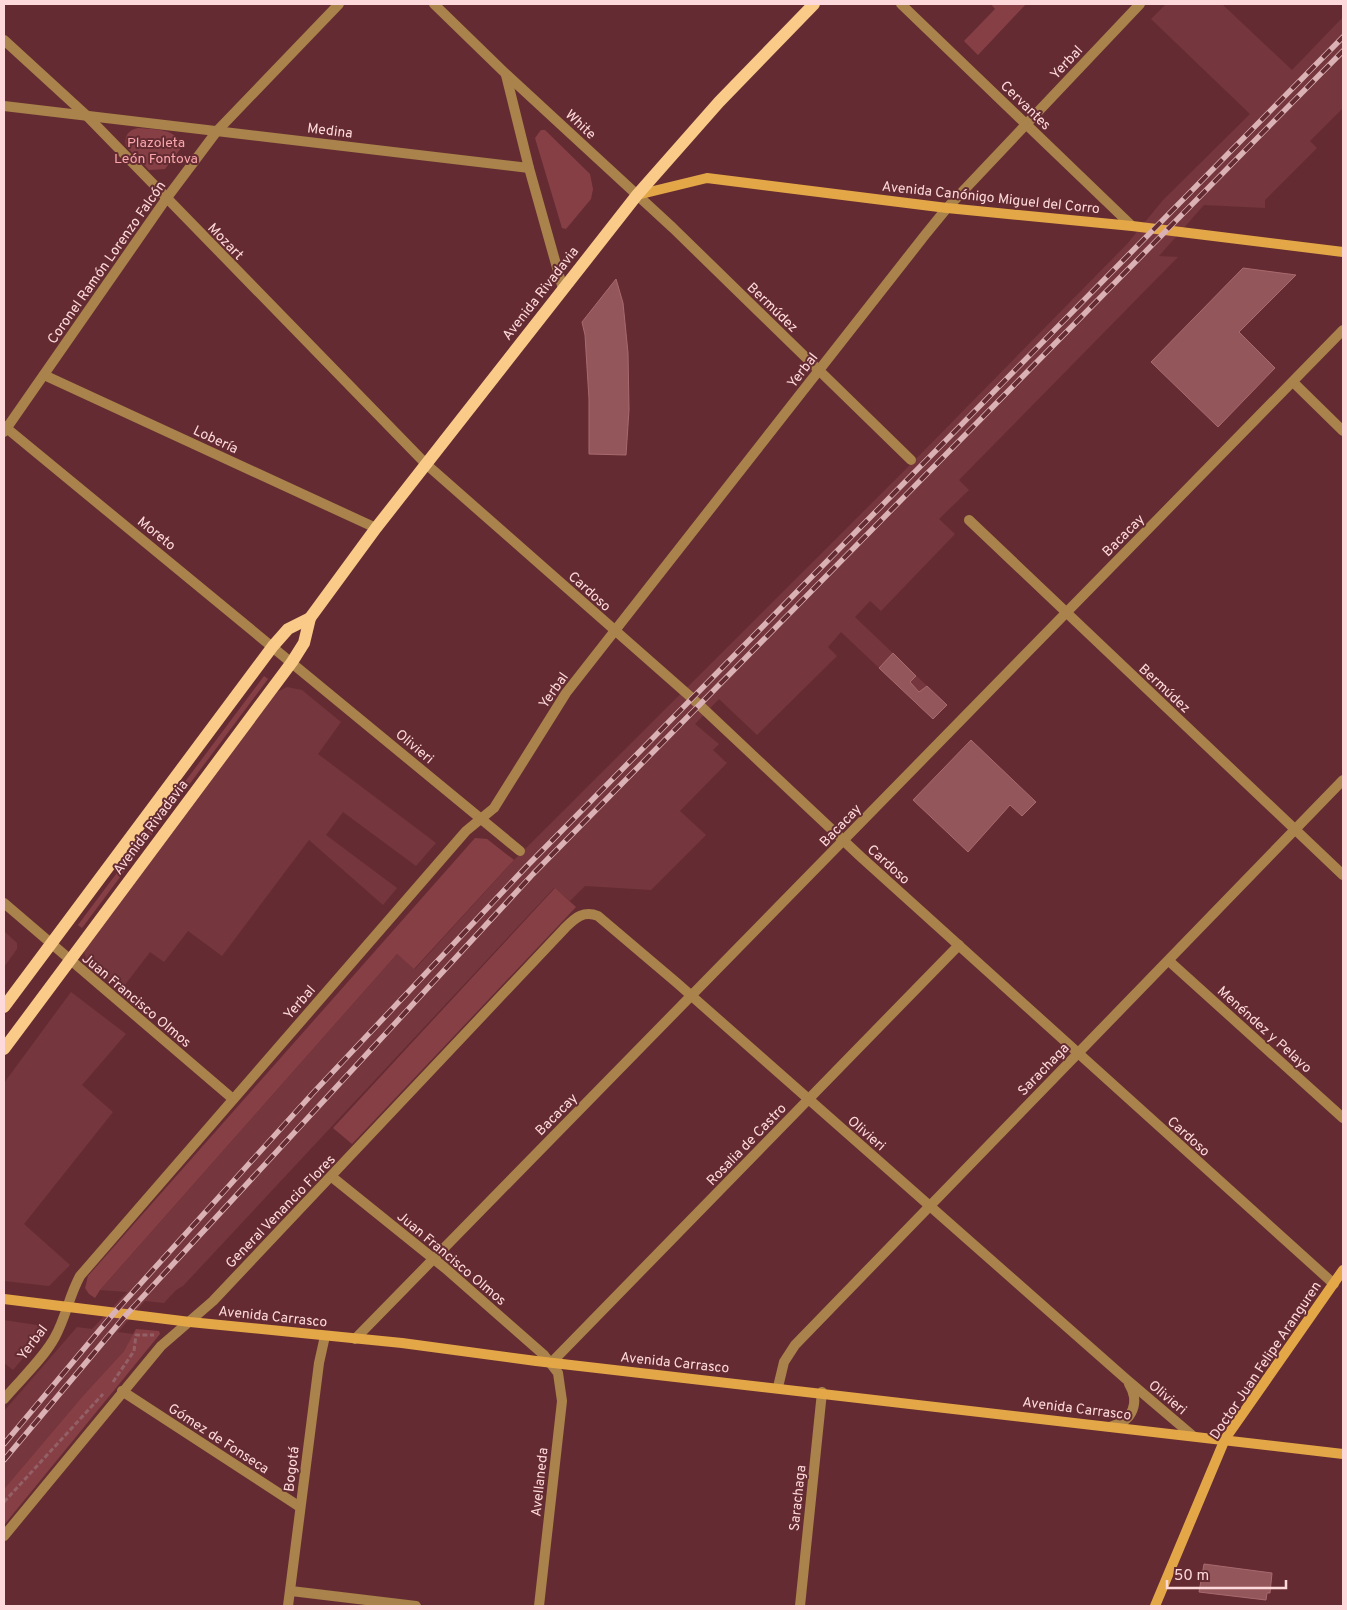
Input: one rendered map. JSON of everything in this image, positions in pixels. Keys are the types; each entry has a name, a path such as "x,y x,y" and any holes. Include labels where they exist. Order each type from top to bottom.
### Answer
{"main road":[{"name":"Avenida Rivadavia","path":"4,1049 292,662 304,643 310,618 376,528 637,194 719,102 814,4"},
{"name":"Avenida Canónigo Miguel del Corro","path":"637,194 707,178 947,208 1132,226 1343,252"},
{"name":"Avenida Rivadavia","path":"4,1007 273,646 288,629 310,618"},
{"name":"Doctor Juan Felipe Aranguren","path":"1155,1606 1225,1439 1343,1270"},
{"name":"Avenida Carrasco","path":"4,1299 190,1322 402,1343 1343,1454"}],"street":[{"name":"Coronel Ramón Lorenzo Falcón","path":"4,428 44,375 166,199 217,131 339,4"},
{"name":"White","path":"434,4 506,74 637,194"},
{"name":"Cervantes","path":"901,4 1132,226"},
{"name":"Yerbal","path":"4,1400 54,1339 67,1308 71,1292 80,1276 466,831 494,808 566,693 947,208 1140,4"},
{"name":"Mozart","path":"4,40 87,116 426,464"},
{"path":"506,74 529,168 563,289"},
{"name":"Medina","path":"4,106 529,168"},
{"name":"Bermúdez","path":"637,194 911,460"},
{"name":"Bacacay","path":"355,1339 1343,330"},
{"name":"Lobería","path":"44,375 376,528"},
{"path":"1293,382 1343,430"},
{"name":"Moreto","path":"4,428 292,662"},
{"name":"Cardoso","path":"426,464 693,699 844,841 1077,1054 1334,1284"},
{"name":"Bermúdez","path":"969,520 1343,875"},
{"name":"Olivieri","path":"292,662 520,851"},
{"name":"Sarachaga","path":"778,1387 784,1362 796,1344 1077,1054 1170,961 1343,780"},
{"name":"Juan Francisco Olmos","path":"4,903 233,1099"},
{"name":"Olivieri","path":"586,914 598,916 692,996 808,1100 1193,1436"},
{"name":"General Venancio Flores","path":"4,1536 122,1391 170,1338 213,1301 566,927 580,915 586,914"},
{"name":"Rosalia de Castro","path":"552,1362 959,945"},
{"name":"Menéndez y Pelayo","path":"1170,961 1343,1118"},
{"name":"Juan Francisco Olmos","path":"332,1177 433,1258 552,1362"},
{"name":"Bogotá","path":"288,1606 319,1364 325,1336"},
{"name":"Avellaneda","path":"539,1606 562,1401 558,1373 552,1362"},
{"name":"Olivieri","path":"1112,1426 1125,1421 1133,1411 1135,1397 1126,1379"},
{"name":"Gómez de Fonseca","path":"122,1391 300,1507"},
{"name":"Sarachaga","path":"800,1606 822,1392"},
{"path":"291,1591 416,1606"}],"path":[{"path":"111,1384 134,1351 136,1335 149,1334 170,1338"},
{"path":"4,1502 106,1390"}],"shaded area":[{"path":"1166,4 1222,4 1292,70 1343,17 1343,108 1310,141 1317,148 1265,200 1265,208 1204,205 1159,256 1178,257 959,480 969,490 939,519 955,534 881,611 870,601 855,617 947,705 933,719 841,632 828,647 837,656 757,735 719,699 695,724 719,744 713,750 727,763 680,811 706,835 651,890 585,886 570,901 554,888 183,1286 176,1290 164,1303 145,1301 118,1332 134,1334 124,1351 82,1397 4,1489 4,1411 77,1327 92,1329 127,1292 100,1290 397,954 415,969 514,860 905,470 1127,244 1163,200 1250,114 1151,19"},
{"path":"287,687 302,690 341,722 318,754 436,843 416,866 343,812 326,835 397,888 383,905 309,840 222,956 188,931 164,962 150,952 121,990 88,964 83,949 277,692"},
{"path":"4,931 17,943 17,949 4,967"},
{"path":"71,992 126,1034 82,1085 113,1112 24,1224 70,1265 49,1286 4,1281 4,1083"},
{"path":"4,1320 43,1326 46,1331 13,1370 4,1363"}],"green space":[{"path":"991,4 1026,4 978,55 964,41 995,9"},
{"name":"Plazoleta León Fontova","path":"138,128 165,131 171,133 179,141 181,148 165,169 149,170 126,146 128,134"},
{"path":"541,130 545,130 590,174 593,189 591,199 566,229 562,228 535,138"},
{"path":"264,676 268,679 82,928 78,925"},
{"path":"475,838 487,839 514,860 414,969 397,954 100,1290 95,1298 89,1294 85,1288 88,1276"},
{"path":"555,888 576,907 352,1144 333,1128"},
{"path":"136,1329 159,1331 160,1334 4,1525 4,1489 82,1397 124,1351"}],"building":[{"path":"1243,268 1296,275 1239,332 1275,368 1218,427 1151,362"},
{"path":"616,279 623,303 628,353 629,410 626,455 589,454 589,399 585,335 582,322"},
{"path":"893,653 916,676 910,682 919,692 927,686 947,705 933,719 879,668"},
{"path":"971,740 1036,802 1022,816 1010,805 968,852 913,800"},
{"path":"1204,1564 1272,1573 1270,1593 1267,1593 1266,1600 1199,1592"}],"railway":[{"path":"4,1444 114,1313 313,1093 526,867 1343,37"},
{"path":"4,1460 126,1315 533,874 1343,51"}]}
